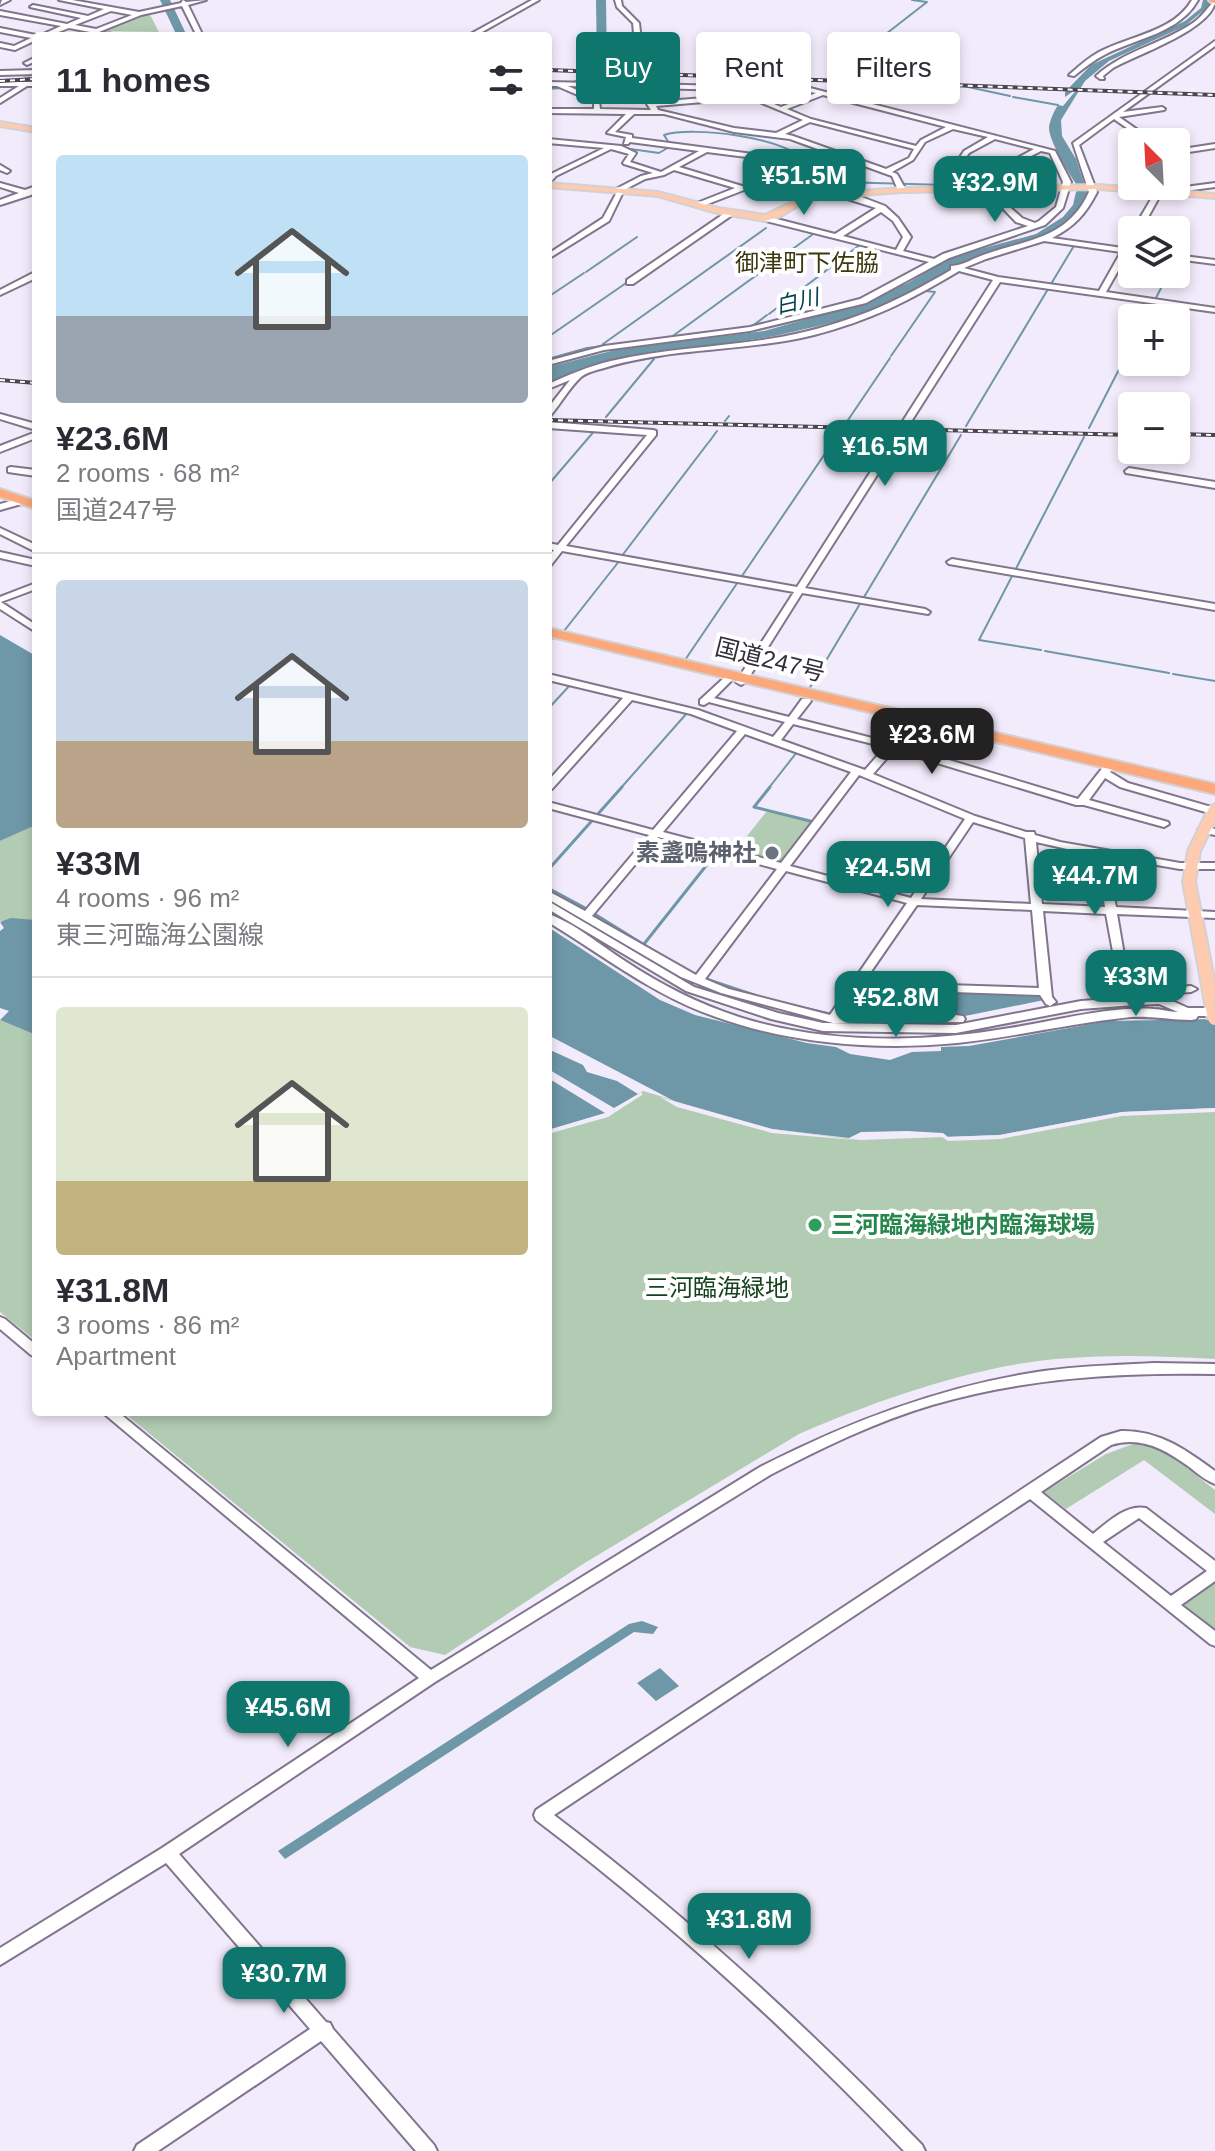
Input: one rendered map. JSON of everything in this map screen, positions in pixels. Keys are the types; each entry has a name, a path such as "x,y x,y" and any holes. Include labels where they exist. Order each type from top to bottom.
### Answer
{"highway":[{"path":"0,491 31,502"},
{"name":"国道247号","path":"552,636 1215,791"},
{"name":"国道247号","path":"737,679 1106,770 1215,791"}],"main road":[{"path":"0,124 32,129"},
{"path":"552,179 658,194 731,213 765,218 807,197 901,185 988,190 1118,187"},
{"path":"1190,193 1215,196"},
{"path":"1212,1015 1190,867 1209,831 1214,809"}],"street":[{"path":"0,3 7,0"},
{"path":"0,20 52,0"},
{"path":"62,0 139,14"},
{"path":"94,32 139,14 203,0"},
{"path":"477,32 536,0"},
{"path":"618,0 619,6 636,23 637,32"},
{"path":"1072,75 1104,53 1178,20 1188,13 1195,0"},
{"path":"1102,78 1099,76 1119,59 1202,20 1215,1"},
{"path":"149,2 156,11"},
{"path":"183,3 198,32"},
{"path":"33,7 89,18"},
{"path":"52,32 111,9"},
{"path":"0,13 87,32"},
{"path":"0,32 32,36"},
{"path":"0,45 11,48 32,40"},
{"path":"552,385 580,373 633,359 808,333 904,301 956,269 989,255 1045,239 1079,218 1086,210 1092,187 1075,144 1215,43"},
{"path":"24,44 32,45"},
{"path":"0,73 28,75"},
{"path":"0,84 28,75"},
{"path":"0,101 28,75"},
{"path":"552,84 576,85"},
{"path":"563,111 559,101 568,85"},
{"path":"568,85 597,101 597,112"},
{"path":"552,362 604,348 750,329 863,301 906,281 935,262 1036,226 1059,208 1068,187 1053,152 811,92"},
{"path":"781,109 823,93"},
{"path":"1113,115 1162,109 1131,102"},
{"path":"650,104 656,113"},
{"path":"771,104 809,120 917,148"},
{"path":"552,111 656,113 729,129 778,135 815,145 899,177 901,185"},
{"path":"624,145 630,136 610,133 631,113"},
{"path":"1113,115 1132,128"},
{"path":"778,135 809,120"},
{"path":"729,129 744,124 756,126"},
{"path":"886,172 905,164 923,141 953,126"},
{"path":"961,181 957,166 966,152 994,137"},
{"path":"552,141 610,147 670,144 792,156 804,164 806,178"},
{"path":"624,145 633,153 626,163 662,174"},
{"path":"792,156 815,145"},
{"path":"1190,150 1215,146"},
{"path":"552,177 594,154 605,153 610,147"},
{"path":"552,254 606,219 620,190 643,177 662,174 707,149"},
{"path":"990,175 1040,149"},
{"path":"0,167 7,171 0,174"},
{"path":"674,168 742,188"},
{"path":"700,205 742,188 806,178 882,208 907,237 899,251"},
{"path":"0,185 32,194"},
{"path":"1190,188 1215,185"},
{"path":"0,203 32,189"},
{"path":"988,190 1019,220 1036,226"},
{"path":"837,236 882,208"},
{"path":"630,282 731,213"},
{"path":"765,218 998,279 1215,310"},
{"path":"1045,239 1118,249"},
{"path":"1190,259 1215,262"},
{"path":"1101,294 1118,268"},
{"path":"1,292 32,277"},
{"path":"694,712 737,679 801,590 998,279"},
{"path":"788,320 808,333"},
{"path":"552,408 580,373"},
{"path":"0,416 32,426"},
{"path":"552,425 653,433 552,558"},
{"path":"0,449 32,437"},
{"path":"0,465 11,470 32,471"},
{"path":"0,475 11,470"},
{"path":"1129,471 1215,485"},
{"path":"0,507 31,502"},
{"path":"0,531 32,547"},
{"path":"552,547 925,612"},
{"path":"0,555 32,562"},
{"path":"952,562 1215,607"},
{"path":"32,588 0,603 32,626"},
{"path":"552,678 694,712 862,773 971,818 1058,845 1190,867 1215,866"},
{"path":"552,783 630,696"},
{"path":"708,699 892,746 1080,803 1082,801 1164,824"},
{"path":"774,742 806,701"},
{"path":"587,915 742,731"},
{"path":"697,981 783,867 862,773 892,746"},
{"path":"1082,801 1106,770 1124,785 1214,809"},
{"path":"552,806 914,902 1215,915"},
{"path":"833,1019 971,818"},
{"path":"1030,834 1048,997"},
{"path":"1081,849 1085,874 1105,875 1125,993"},
{"path":"552,896 697,981 833,1019 960,1019 1048,997"},
{"path":"552,906 690,989 775,1016 823,1027 956,1029 1081,1005 1161,1000 1186,1012 1212,1015"},
{"path":"552,919 674,995 769,1027 817,1038 954,1039 1104,1014 1156,1012 1164,1016 1212,1015"},
{"path":"960,1019 947,988 1048,997 1191,989"},
{"path":"0,1322 32,1349"},
{"path":"0,1957 168,1853 430,1678 765,1471 843,1431 939,1397 1029,1376 1117,1368 1215,1369"},
{"path":"114,1416 430,1678"},
{"path":"916,2151 796,2032 695,1940 588,1849 542,1815 1106,1441 1129,1436 1162,1442 1215,1479"},
{"path":"1030,1491 1215,1640"},
{"path":"1093,1541 1131,1514 1141,1512 1215,1571 1171,1604"},
{"path":"168,1853 428,2151"},
{"path":"143,2151 324,2029"}],"green space":[{"path":"149,13 159,32 100,31"},
{"path":"767,811 815,823 784,864 735,851"},
{"path":"32,827 32,920 0,921 0,841"},
{"path":"0,1020 32,1033 32,1338 0,1312"},
{"name":"三河臨海緑地","path":"643,1091 772,1129 860,1140 1000,1135 1122,1112 1215,1108 1215,1359 1116,1356 1025,1363 959,1377 859,1409 799,1434 583,1564 445,1655 410,1647 128,1416 552,1416 552,1129 607,1113"},
{"path":"1133,1444 1167,1454 1215,1490 1215,1514 1144,1460 1066,1509 1044,1492 1106,1454"},
{"path":"1215,1580 1215,1633 1185,1609 1183,1601"}],"water":[{"path":"1203,0 1209,0 1210,5 1185,26 1109,61 1085,81 1061,120 1062,136 1076,159 1087,192 1080,210 1056,231 973,258 881,308 844,320 775,336 607,362 552,381 552,366 615,350 764,331 836,311 908,283 951,257 1036,234 1063,217 1080,189 1061,160 1049,127 1058,105 1063,106 1078,88 1065,97 1065,92 1091,65 1185,21 1201,8"},
{"path":"0,635 32,654 32,827 0,841"},
{"path":"11,918 32,920 32,1033 0,1020 9,1011 0,1008 0,931 4,928 0,922"},
{"path":"552,930 660,1000 695,1015 807,1043 836,1047 850,1054 890,1060 912,1052 941,1051 941,1047 969,1046 1108,1021 1215,1019 1215,1108 1122,1112 1000,1135 948,1137 943,1133 907,1131 861,1132 849,1138 772,1129 678,1103 552,1037"},
{"path":"951,990 1043,994 1044,1000 960,1017 952,1016"},
{"path":"552,1051 583,1065 587,1072 617,1081 638,1094 607,1113 552,1129"},
{"path":"642,1621 658,1627 653,1634 634,1632 285,1859 278,1851 629,1624"},
{"path":"660,1668 679,1686 656,1701 637,1683"}],"pier":[{"path":"552,1071 614,1108 642,1092 642,1095 608,1117 552,1133 552,1129 605,1113 552,1080"},
{"path":"660,1097 772,1129 855,1140 772,1133 677,1107"},
{"path":"1215,1108 1215,1112 1122,1116 1000,1139 948,1141 942,1137 1000,1135 1122,1112"}],"waterway":[{"path":"165,0 180,32"},
{"path":"601,0 601,32"},
{"path":"888,32 927,2 912,0"},
{"path":"552,87 576,84"},
{"path":"960,85 1010,96"},
{"path":"1013,97 1058,105"},
{"path":"580,142 659,153 671,146 664,135 695,132 737,136 778,145 806,162 814,176 840,182 945,185 1040,173 1055,164"},
{"path":"603,344 766,228"},
{"path":"670,338 816,232"},
{"path":"586,272 637,237"},
{"name":"白川","path":"769,314 861,244"},
{"path":"966,426 1075,244"},
{"path":"552,294 584,273"},
{"path":"552,334 629,281"},
{"path":"1153,304 1161,288"},
{"path":"891,356 935,292 926,291"},
{"name":"白川","path":"751,327 767,315"},
{"path":"552,358 587,348 663,339"},
{"path":"846,423 890,358"},
{"path":"606,417 654,359"},
{"path":"1089,428 1118,371"},
{"path":"725,421 729,416"},
{"path":"552,480 596,429"},
{"path":"709,442 717,431"},
{"path":"685,660 839,433"},
{"path":"809,689 961,435"},
{"path":"1041,650 979,640 1084,437"},
{"path":"621,557 708,443"},
{"path":"564,631 620,560"},
{"path":"1045,651 1169,673"},
{"path":"1173,674 1215,681"},
{"path":"552,675 680,706"},
{"path":"552,705 571,684"},
{"path":"620,789 687,713"},
{"path":"768,789 797,752"},
{"path":"552,866 622,787"},
{"path":"770,787 754,807 814,822"},
{"path":"644,944 717,852"},
{"path":"552,890 587,909"},
{"path":"593,913 662,956"},
{"path":"703,978 757,996"},
{"path":"795,1006 834,1015"},
{"path":"922,1015 938,1015"}],"tunnel":[{"path":"27,76 27,81"}],"railway":[{"path":"552,70 1215,95"},
{"path":"0,81 32,79"},
{"path":"0,380 32,383"},
{"path":"552,420 1118,435"},
{"path":"1190,434 1215,435"}],"place":[{"name":"素盞嗚神社","path":"772,853"},
{"name":"三河臨海緑地内臨海球場","path":"815,1225"}],"district":[{"name":"御津町下佐脇","path":"807,263"}]}
